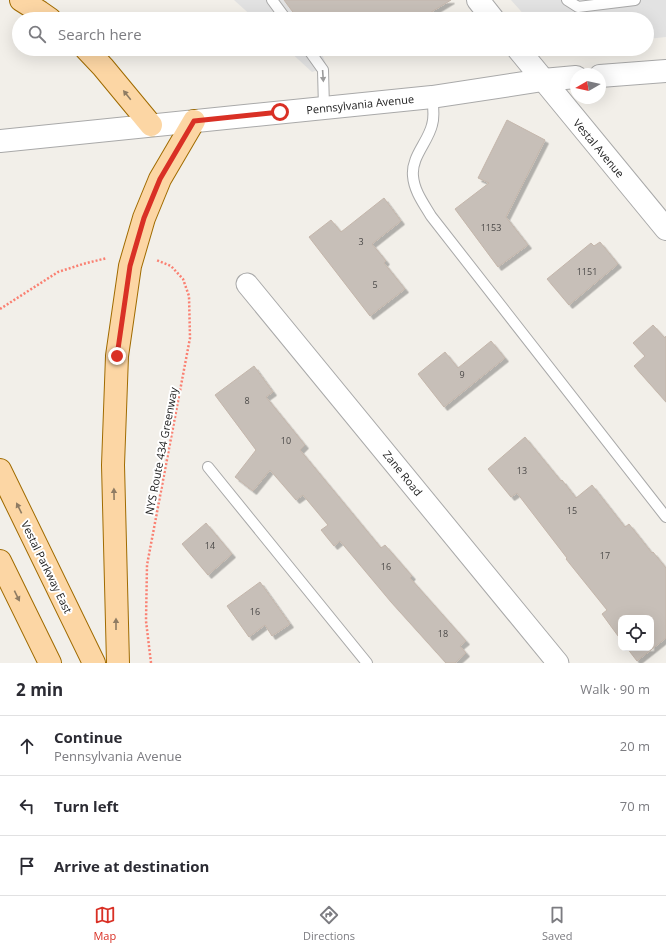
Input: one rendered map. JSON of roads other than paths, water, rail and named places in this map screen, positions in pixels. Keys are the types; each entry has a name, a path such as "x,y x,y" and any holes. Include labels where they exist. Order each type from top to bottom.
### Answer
{"main road":[{"path":"21,0 40,12"},
{"path":"93,56 152,125"},
{"path":"118,663 113,465 117,356 130,266 144,218 160,179 194,121"},
{"name":"Vestal Parkway East","path":"0,470 94,663"},
{"path":"0,561 50,663"}],"street":[{"path":"478,0 487,12"},
{"name":"Vestal Avenue","path":"524,56 664,221"},
{"path":"606,76 666,71"},
{"name":"Pennsylvania Avenue","path":"0,141 432,97 543,80 570,78"},
{"name":"Zane Road","path":"247,284 558,663"}],"lane":[{"path":"272,0 281,12"},
{"path":"567,0 578,7 635,0"},
{"path":"313,56 323,70 324,108"},
{"path":"432,97 434,113 433,124 414,163 413,176 417,191 424,204 431,216 666,517"},
{"path":"208,467 367,663"}]}
